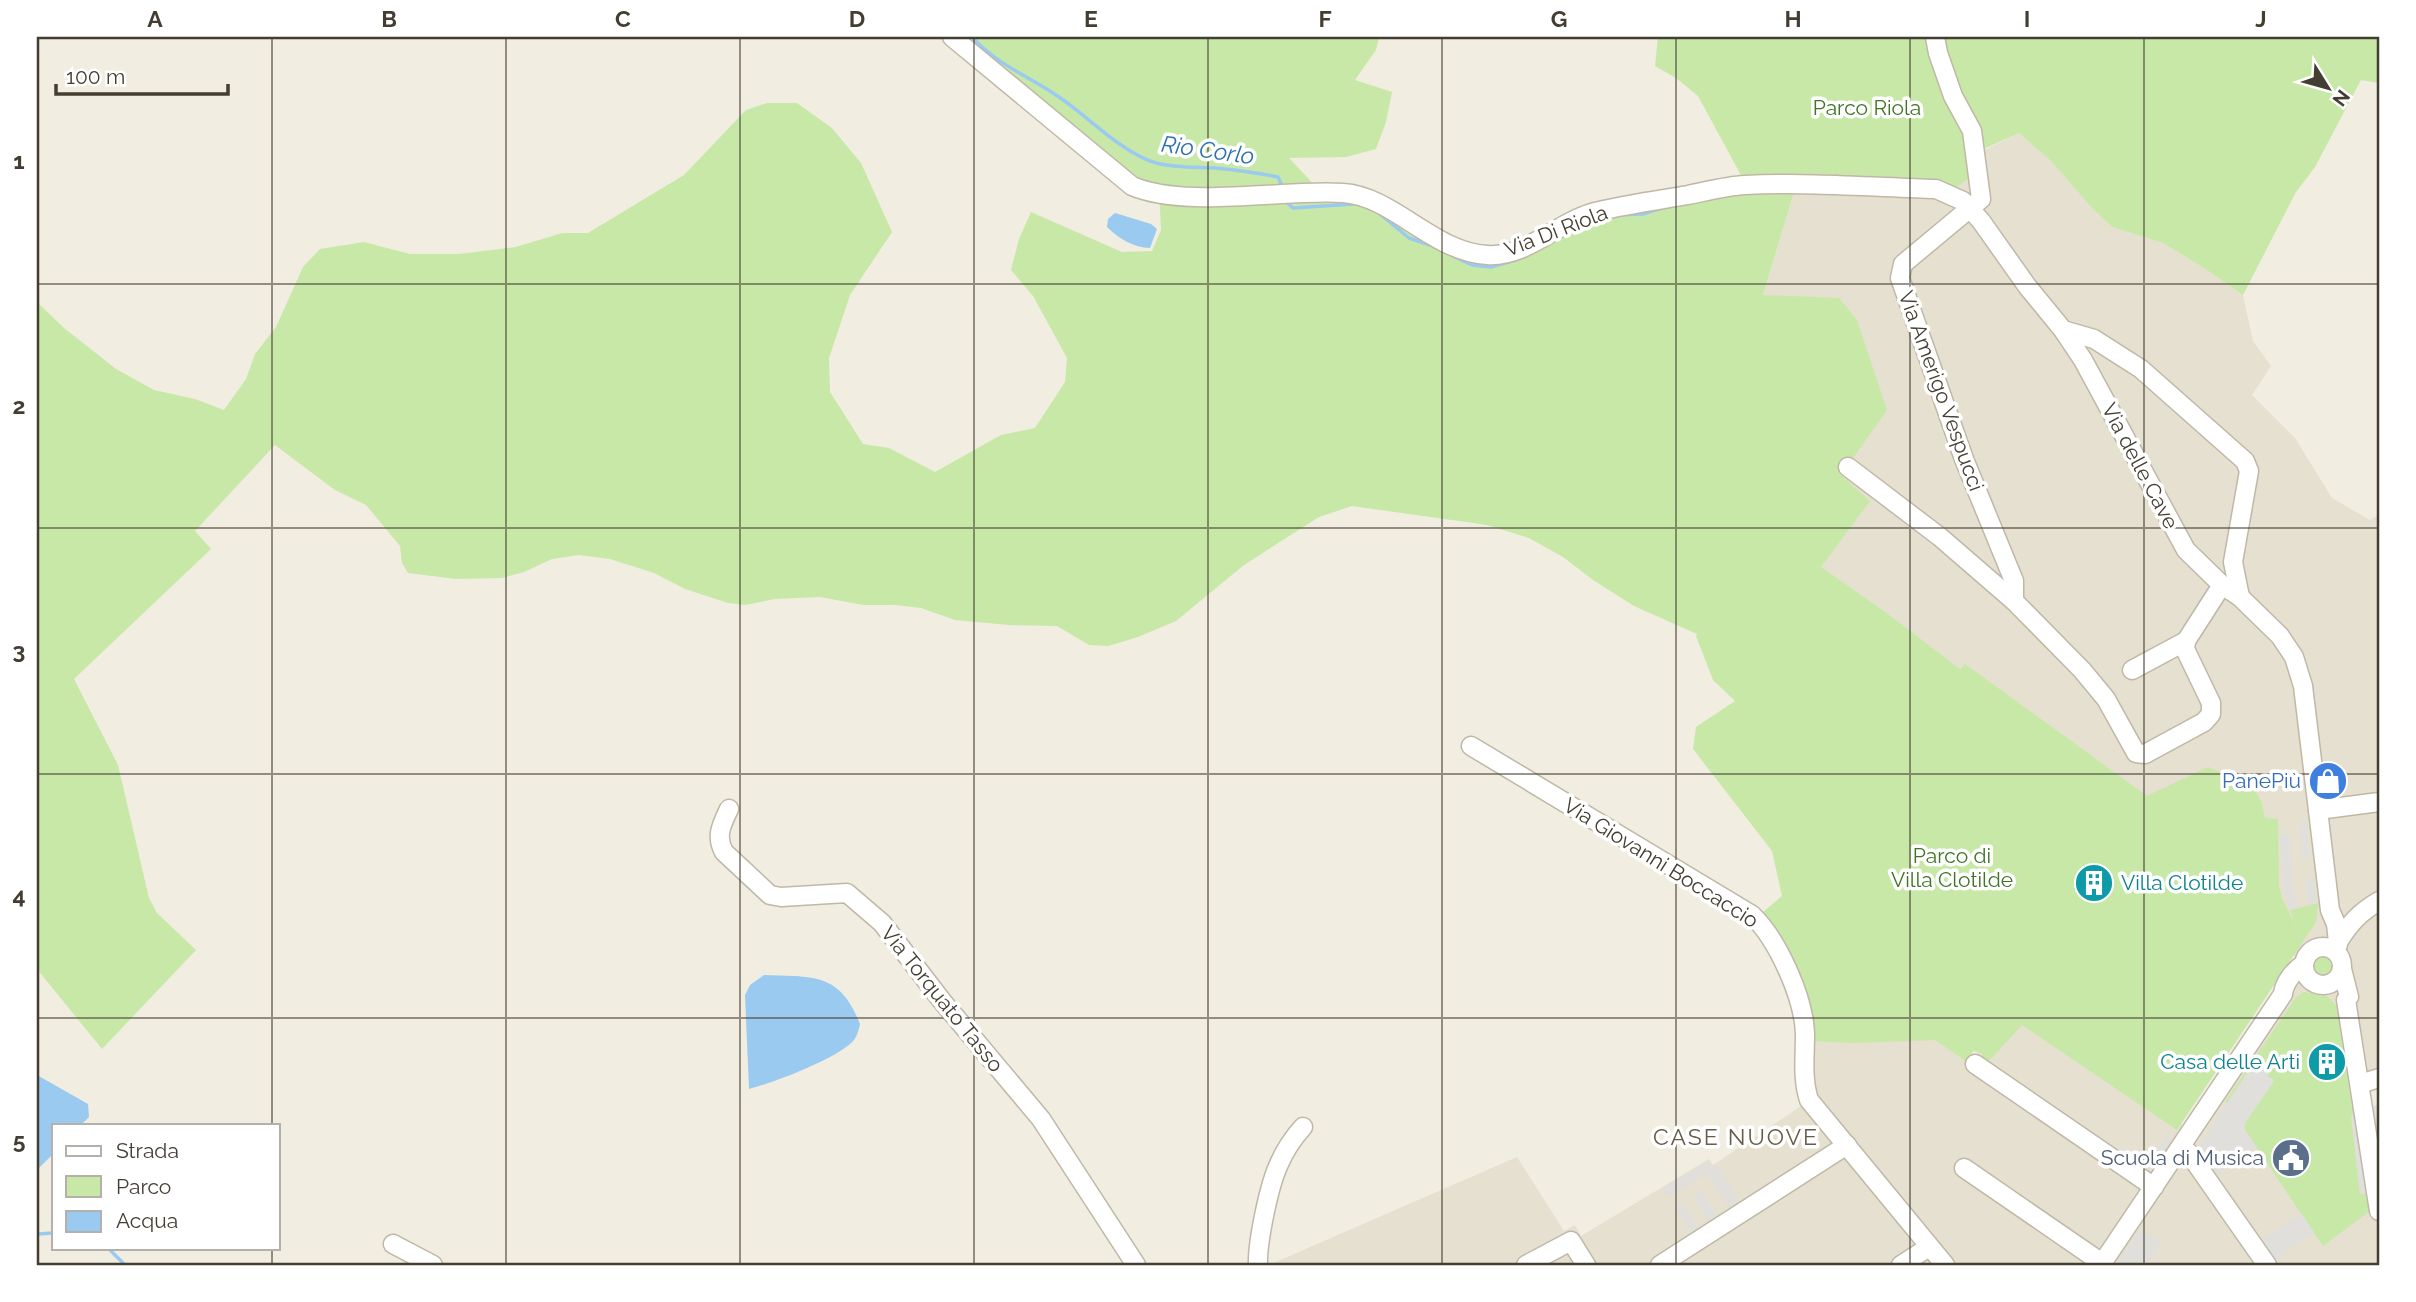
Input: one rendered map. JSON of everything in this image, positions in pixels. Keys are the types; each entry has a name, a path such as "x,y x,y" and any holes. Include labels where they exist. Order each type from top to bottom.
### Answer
{"street":[{"name":"Via Di Riola","path":"952,37 1132,186 1151,194 1196,197 1346,193 1378,202 1413,225 1458,249 1488,255 1517,251 1569,221 1595,212 1720,187 1789,184 1937,189 1955,196 1970,209"},
{"path":"1935,37 1953,96 1972,131 1981,200 1970,209"},
{"name":"Via delle Cave","path":"1970,209 2078,353 2186,550 2280,636 2298,668 2330,910 2333,914 2337,962 2349,997 2346,1000 2379,1210"},
{"name":"Via Amerigo Vespucci","path":"1970,209 1903,264 1899,278 1965,459 2014,581 2014,601"},
{"path":"2063,330 2094,339 2141,369 2245,461 2249,471 2232,562 2240,597"},
{"path":"2078,353 2094,339"},
{"path":"1848,467 1940,537 2014,601 2082,670 2106,699 2136,754 2145,754 2204,722 2211,714 2211,703 2185,649 2186,642 2216,579 2234,571"},
{"path":"2132,670 2186,642"},
{"name":"Via Giovanni Boccaccio","path":"1471,746 1752,915 1765,928 1773,940 1795,992 1803,1020 1804,1071 1809,1100 1945,1265"},
{"path":"2318,810 2379,802"},
{"name":"Via Torquato Tasso","path":"729,808 719,832 719,843 724,852 770,895 781,897 847,893 882,923 942,1001 1041,1119 1136,1265"},
{"path":"2309,964 2323,985 2360,912 2379,901"},
{"path":"2309,964 2333,914"},
{"path":"1964,1168 2102,1264 2286,992 2283,987 2299,967 2309,964 2330,948 2337,962"},
{"path":"1975,1064 2154,1187"},
{"path":"2360,1084 2379,1078"},
{"path":"1258,1265 1259,1243 1276,1173 1291,1141 1303,1127"},
{"path":"1660,1265 1847,1145"},
{"path":"2181,1147 2188,1152 2267,1265"},
{"path":"1526,1265 1571,1241 1586,1265"},
{"path":"393,1244 433,1265"},
{"path":"1901,1265 1929,1247"}],"shaded area":[{"path":"2019,133 2051,161 2112,227 2163,243 2243,295 2253,341 2271,366 2252,395 2295,438 2332,498 2370,520 2379,515 2379,1086 2362,1091 2379,1193 2379,1265 2276,1265 2271,1258 2254,1265 1269,1265 1517,1157 1564,1231 1575,1225 1581,1236 1709,1159 1713,1165 1804,1104 1801,999 1930,1037 1974,1057 1989,1035 2025,1018 2185,1127 2298,960 2260,915 2152,822 1817,572 1869,501 1841,475 1763,296 1795,189 1956,164"},
{"path":"2307,821 2310,857 2302,857 2300,822"},
{"path":"2280,835 2290,835 2292,886 2299,908 2290,910 2283,889"},
{"path":"2314,878 2317,903 2309,905 2306,879"},
{"path":"2266,1063 2273,1068 2267,1076 2274,1081 2244,1128 2256,1146 2216,1174 2197,1149 2252,1066 2260,1071"},
{"path":"2379,1105 2379,1205 2368,1193 2360,1194 2351,1117 2357,1107"},
{"path":"2168,1134 2175,1139 2152,1172 2145,1167"},
{"path":"1708,1161 1712,1167 1716,1164 1740,1202 1730,1209 1707,1174 1668,1197 1663,1188"},
{"path":"1701,1190 1717,1216 1709,1221 1693,1195"},
{"path":"1683,1203 1699,1229 1691,1234 1675,1208"},
{"path":"2301,1213 2314,1232 2274,1261 2276,1265 2261,1265 2260,1243"},
{"path":"2140,1229 2161,1243 2146,1265 2126,1265 2118,1260"}],"green space":[{"path":"954,37 1379,37 1376,50 1355,80 1392,92 1386,122 1376,149 1346,157 1289,158 1321,192 1351,195 1484,254 1555,229 1742,177 1698,96 1676,78 1655,66 1658,37 2379,37 2379,83 2361,80 2315,167 2296,192 2243,295 2163,243 2112,227 2051,161 2019,133 1977,152 1971,177 1955,188 1939,186 1921,198 1795,189 1763,295 1839,298 1857,320 1887,410 1841,475 1870,501 1821,567 1960,669 1965,664 2147,796 2208,767 2253,787 2261,801 2265,818 2278,819 2279,885 2282,898 2296,926 2290,910 2318,903 2316,922 2177,1130 2022,1025 1986,1064 1982,1062 1982,1053 1973,1051 1970,1061 1967,1062 1935,1040 1855,1043 1808,1041 1763,912 1782,896 1772,851 1693,749 1696,727 1735,701 1713,680 1697,634 1634,606 1563,557 1529,538 1487,525 1352,506 1319,517 1244,565 1176,621 1108,646 1089,645 1057,626 955,620 921,608 863,605 820,597 775,599 745,605 728,603 685,589 654,573 610,559 579,555 552,559 524,572 502,578 456,579 408,573 402,563 400,546 366,505 335,490 275,445 195,531 211,549 74,679 118,765 149,898 157,913 196,950 102,1049 37,969 37,302 64,328 116,369 154,390 195,399 224,410 246,379 255,354 276,327 303,267 320,249 364,242 410,254 459,254 516,247 562,233 588,233 684,175 746,110 767,103 797,103 832,128 861,163 892,232 850,295 829,358 830,392 863,444 889,448 935,472 1001,435 1035,428 1065,382 1067,358 1033,296 1011,270 1019,239 1031,212 1122,252 1152,251 1161,230 1159,189 1107,160"},
{"path":"2322,955 2330,958 2333,966 2330,974 2322,977 2314,974 2311,966 2314,958"},
{"path":"2304,992 2327,996 2336,1005 2352,1107 2357,1107 2360,1194 2368,1193 2371,1210 2323,1246 2244,1129 2245,1123 2274,1080 2267,1076 2272,1067 2260,1071 2252,1066 2227,1103 2225,1102 2296,997"}],"water":[{"path":"1115,213 1151,224 1157,229 1150,248 1127,242 1107,227 1108,219"},
{"path":"764,975 811,978 834,986 852,1007 860,1024 854,1040 835,1054 789,1076 749,1089 745,995 750,985"},
{"path":"37,1075 88,1104 89,1117 82,1124 52,1124 52,1155 37,1170"}],"waterway":[{"name":"Rio Corlo","path":"972,37 992,55 1059,97 1143,158 1171,166 1223,169 1278,177 1284,190"},
{"name":"Rio Corlo","path":"1285,201 1293,208 1354,204"},
{"name":"Rio Corlo","path":"1617,215 1643,214 1661,208"},
{"name":"Rio Corlo","path":"1380,214 1409,238 1472,265 1491,267 1515,260"},
{"name":"Rio Corlo","path":"1590,223 1610,217"},
{"path":"37,1234 52,1233"},
{"path":"110,1250 125,1265"}],"place":[{"name":"PanePiù","path":"2328,781"},
{"name":"Villa Clotilde","path":"2094,883"},
{"name":"Casa delle Arti","path":"2327,1062"},
{"name":"Scuola di Musica","path":"2291,1158"}],"district":[{"name":"CASE NUOVE","path":"1736,1137"}],"park label":[{"name":"Parco Riola","path":"1867,108"},
{"name":"Parco di Villa Clotilde","path":"1952,868"}]}
